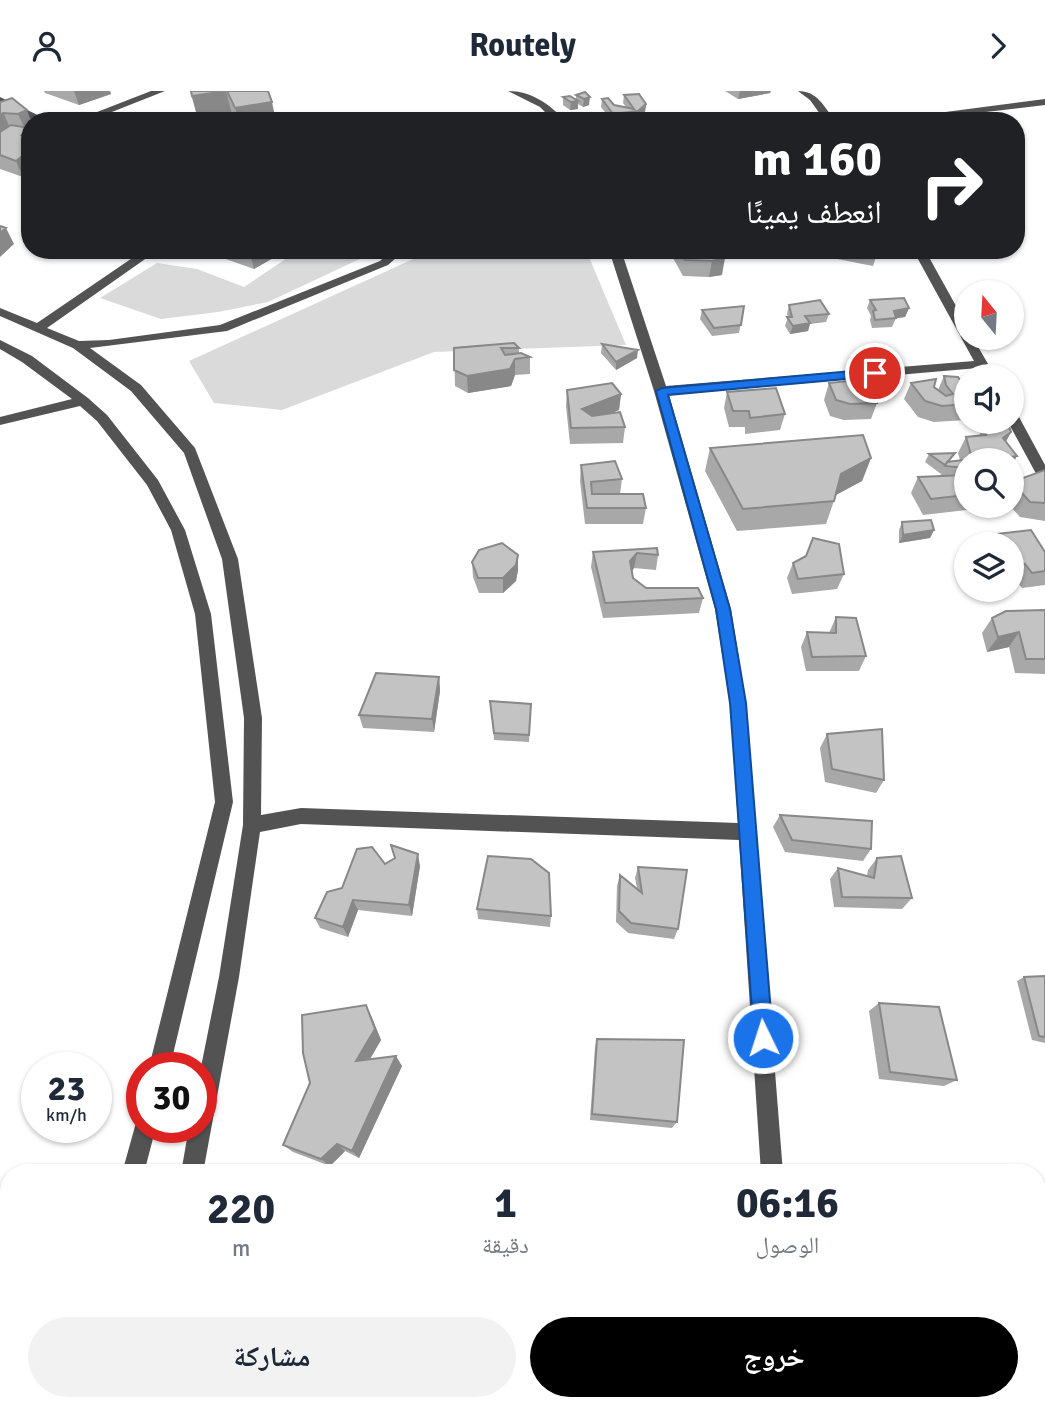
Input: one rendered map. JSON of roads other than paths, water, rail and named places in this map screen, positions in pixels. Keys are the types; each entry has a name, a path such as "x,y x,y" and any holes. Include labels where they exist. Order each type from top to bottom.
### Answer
{"street":[{"path":"103,112 160,91"},
{"path":"513,91 543,105 550,112"},
{"path":"803,91 823,112"},
{"path":"0,100 25,112"},
{"path":"959,112 1045,102"},
{"path":"38,328 139,259"},
{"path":"76,345 109,344 223,328 389,259"},
{"path":"618,259 662,391 723,609 738,703 771,1164"},
{"path":"924,259 954,313"},
{"path":"0,312 76,345 136,388 190,451 230,559 253,718 253,825 215,1052"},
{"path":"0,344 27,359 102,418 153,483 178,530 205,627 224,802 164,1052"},
{"path":"974,350 982,364"},
{"path":"662,391 954,366"},
{"path":"0,421 83,401"},
{"path":"1021,434 1045,478"},
{"path":"253,825 301,816 748,832"},
{"path":"135,1164 141,1143"},
{"path":"194,1164 198,1143"}]}
